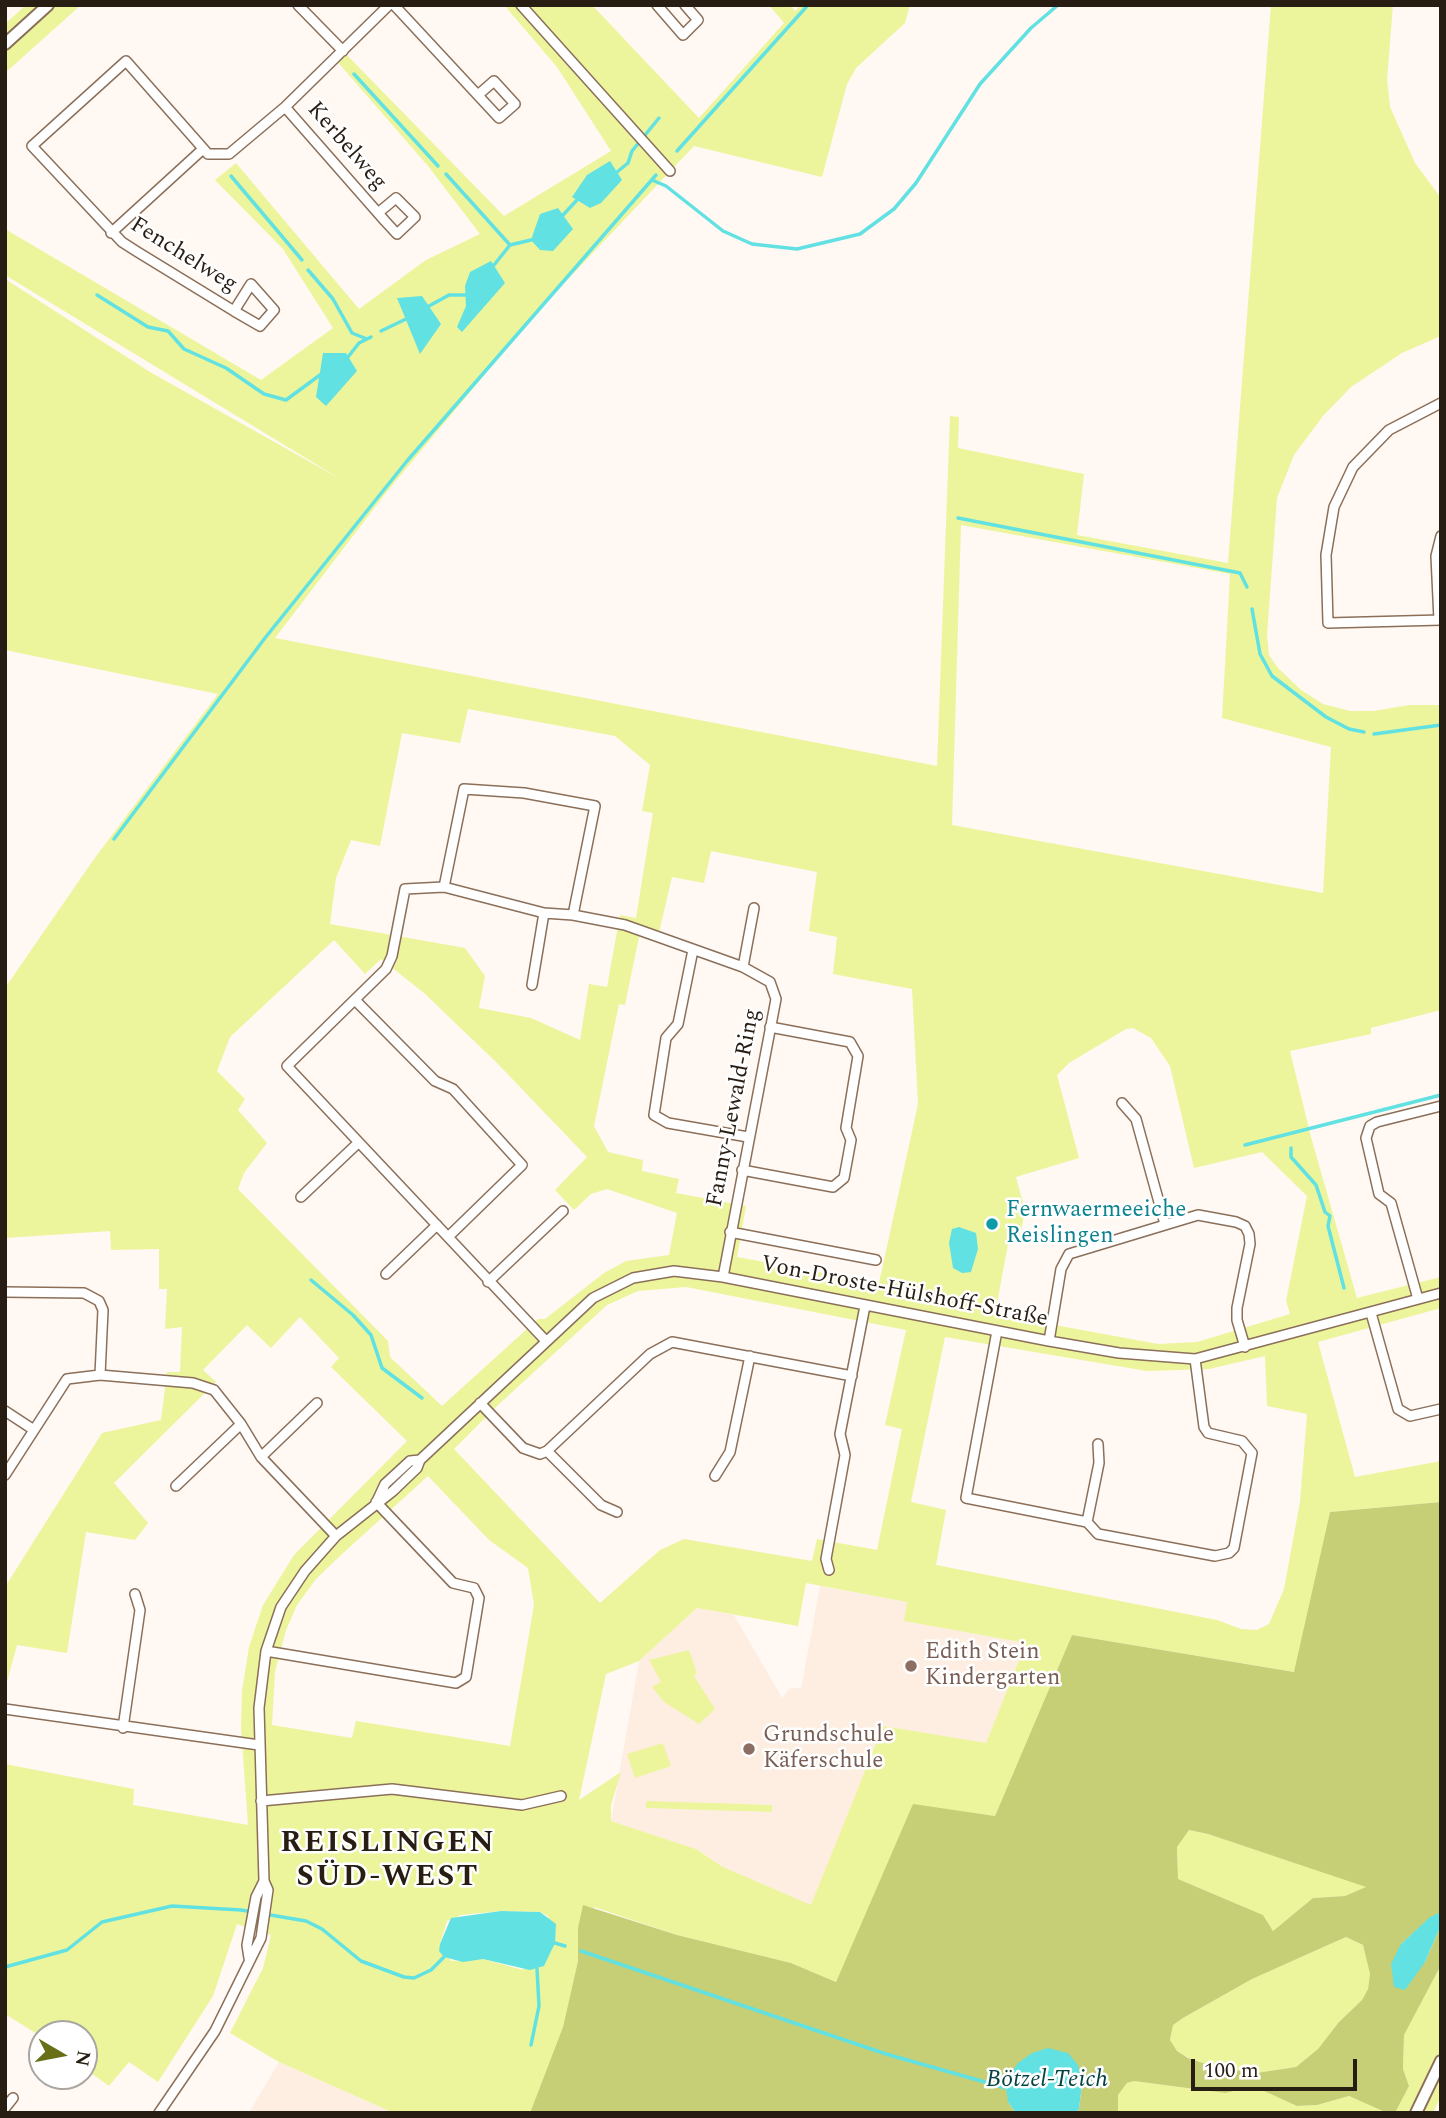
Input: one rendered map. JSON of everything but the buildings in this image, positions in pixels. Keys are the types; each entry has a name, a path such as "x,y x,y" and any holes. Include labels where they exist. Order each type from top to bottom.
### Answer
{"street":[{"path":"5,44 48,5"},
{"path":"298,5 343,51"},
{"path":"111,233 203,149 208,154 229,154 285,107 392,5 478,95"},
{"path":"521,5 670,171"},
{"path":"657,5 682,35 698,20 685,5"},
{"name":"Fenchelweg","path":"203,149 126,61 32,146 111,233 234,311 260,326 274,310 251,284 234,311"},
{"name":"Kerbelweg","path":"285,107 378,213"},
{"path":"1441,403 1389,430 1353,467 1334,507 1326,555 1328,622 1440,620 1436,556 1441,536"},
{"path":"444,887 464,789 524,793 594,806 573,915"},
{"name":"Fanny-Lewald-Ring","path":"545,1340 287,1066 390,962 405,889 444,887 544,913 573,915 625,925 763,976 774,990 776,999 723,1277"},
{"path":"743,968 754,908"},
{"path":"532,985 544,913"},
{"path":"692,950 678,1024 666,1038 654,1115 668,1123 748,1137"},
{"path":"355,1000 435,1081 453,1089 522,1165 448,1237"},
{"path":"742,1170 833,1187 844,1178 851,1140 846,1128 858,1056 850,1042 770,1027"},
{"path":"1122,1103 1136,1119 1165,1224"},
{"path":"1418,1299 1391,1203 1379,1194 1366,1138 1370,1126 1377,1122 1441,1106"},
{"path":"301,1197 358,1143"},
{"path":"488,1282 563,1210"},
{"path":"1049,1341 1061,1269 1069,1254 1198,1215 1245,1226 1250,1244 1237,1308 1245,1347"},
{"path":"386,1274 437,1225"},
{"name":"Fanny-Lewald-Ring","path":"730,1232 876,1260"},
{"name":"Von-Droste-Hülshoff-Straße","path":"159,2113 215,2031 261,1938 268,1890 264,1881 259,1745 266,1651 272,1629 289,1593 335,1536 411,1474 420,1460 545,1340 593,1298 633,1278 674,1271 723,1277 1049,1341 1133,1354 1195,1359 1441,1293"},
{"path":"5,1293 84,1293 99,1301 103,1310 100,1375"},
{"path":"829,1570 826,1559 845,1455 840,1434 865,1306"},
{"path":"1371,1313 1398,1409 1410,1416 1441,1409"},
{"path":"997,1331 966,1498 1087,1522 1098,1534 1215,1556 1229,1553 1234,1548 1252,1453 1242,1441 1216,1437 1204,1427 1195,1359"},
{"path":"480,1403 523,1448 540,1454 547,1451 662,1346 682,1342 852,1376"},
{"path":"715,1476 730,1452 750,1356"},
{"path":"5,1475 66,1379 100,1375 206,1386 214,1391 241,1424 261,1457 335,1536"},
{"path":"261,1457 317,1403"},
{"path":"5,1411 34,1430"},
{"path":"176,1486 241,1424"},
{"path":"1087,1522 1098,1463 1098,1444"},
{"path":"547,1451 601,1505 617,1512"},
{"path":"266,1651 456,1683 466,1677 480,1598 474,1588 453,1583 376,1502"},
{"path":"123,1728 140,1610 135,1594"},
{"path":"5,1709 123,1728 259,1745"},
{"path":"261,1801 392,1789 522,1805 561,1796"},
{"name":"Von-Droste-Hülshoff-Straße","path":"249,1958 249,1936 255,1903 264,1881"},
{"path":"1416,2113 1441,2061"},
{"path":"5,2108 13,2098"}],"shaded area":[{"name":"Grundschule Käferschule","path":"820,1586 908,1602 905,1621 1026,1643 986,1744 883,1726 811,1906 723,1867 696,1849 611,1821 639,1661 697,1608 734,1615 782,1698 791,1687 801,1689"},
{"path":"279,2062 394,2113 249,2113"}],"green space":[{"path":"26,5 81,5 5,73 5,24"},
{"path":"504,5 592,5 699,118 784,23 769,5 790,5 795,11 801,5 910,5 905,23 856,68 847,84 822,177 694,146 536,313 385,494 275,638 937,766 950,416 959,417 958,448 1084,474 1077,535 1228,563 1271,5 1393,5 1387,79 1390,107 1415,163 1441,198 1441,336 1402,353 1351,387 1323,416 1294,455 1277,498 1267,635 1269,655 1278,668 1301,690 1323,704 1350,711 1374,711 1409,705 1441,705 1441,1010 1371,1028 1371,1034 1290,1051 1311,1137 1357,1298 1441,1277 1441,1308 1318,1342 1355,1477 1441,1461 1441,1502 1330,1512 1295,1672 1072,1635 995,1816 913,1805 836,1982 791,1963 677,1935 594,1907 578,1951 563,2027 530,2113 394,2113 279,2062 230,2033 263,1968 271,1935 237,1924 213,1996 158,2082 129,2062 109,2086 98,2078 98,2020 28,2020 28,2028 5,2014 5,1764 134,1789 133,1805 248,1825 241,1728 242,1691 249,1647 263,1605 294,1555 407,1441 331,1367 339,1358 300,1317 271,1348 247,1325 203,1370 216,1382 114,1483 148,1523 135,1540 86,1532 67,1653 17,1645 5,1689 5,1587 102,1433 161,1420 167,1372 180,1372 182,1327 165,1329 167,1289 159,1289 159,1249 111,1250 110,1231 5,1238 5,988 94,859 218,694 5,650 5,279 150,372 342,480 5,275 5,229 261,380 333,328 283,249 215,180 236,163 359,309 426,260 480,234 428,166 335,59 343,51 504,216 611,151 557,67","holes":["961,525 1230,574 1222,718 1331,747 1323,893 952,825","468,709 615,736 650,765 642,811 653,813 636,918 620,915 607,987 589,984 580,1040 531,1018 479,1008 485,976 465,948 330,924 336,878 351,840 380,846 402,733 460,743","711,851 817,872 809,931 837,937 833,974 912,989 918,1104 879,1283 737,1257 746,1206 676,1193 679,1179 642,1171 643,1160 608,1152 594,1126 619,1004 625,1005 639,937 657,941 672,877 704,883","334,940 365,974 381,959 424,993 497,1063 587,1157 555,1190 574,1210 591,1194 607,1189 677,1213 669,1255 626,1261 604,1273 545,1319 538,1319 442,1406 390,1357 388,1341 238,1189 244,1173 267,1143 238,1110 245,1099 217,1071 230,1037","1133,1028 1151,1038 1170,1066 1194,1168 1262,1152 1307,1196 1286,1301 1290,1314 1197,1342 1158,1344 995,1314 1009,1239 1019,1240 1025,1211 1016,1177 1079,1158 1057,1075 1069,1063 1126,1029","686,1287 906,1330 885,1425 902,1429 877,1550 817,1539 812,1561 684,1539 660,1550 600,1603 454,1449 607,1305 638,1291","945,1337 1147,1371 1209,1369 1265,1356 1267,1406 1307,1414 1300,1502 1284,1589 1269,1624 1257,1630 1241,1629 1217,1620 936,1565 946,1510 911,1502","428,1476 489,1540 528,1568 534,1605 510,1746 356,1721 352,1738 272,1725 275,1672 286,1630 297,1605 316,1579","806,1583 907,1602 904,1621 1026,1643 986,1743 883,1726 811,1905 723,1867 696,1849 611,1821 611,1805 621,1772 579,1800 606,1674 639,1661 697,1608 798,1626","502,1911 541,1912 549,1917 523,1970 483,1959 451,1961 440,1944 447,1921 461,1915"]},
{"path":"1441,1502 1441,1912 1430,1918 1401,1944 1425,1962 1441,1925 1441,1965 1404,2035 1403,2069 1409,2086 1395,2113 1387,2113 1349,2096 1317,2105 1297,2106 1264,2091 1243,2089 1225,2093 1134,2081 1127,2083 1118,2095 1118,2113 1075,2113 1079,2109 1082,2084 1008,2102 1016,2113 530,2113 563,2027 578,1961 578,1928 583,1905 677,1935 791,1963 836,1982 913,1804 995,1816 1072,1635 1294,1672 1330,1512","holes":["1189,1830 1208,1834 1366,1887 1345,1896 1313,1898 1273,1931 1263,1915 1178,1879 1177,1847","1346,1937 1363,1945 1370,1974 1368,1989 1362,2000 1339,2022 1318,2049 1296,2067 1256,2073 1215,2067 1188,2058 1177,2051 1170,2040 1173,2025 1183,2018 1252,1979"]},
{"path":"689,1650 697,1673 694,1676 715,1709 699,1724 664,1702 652,1687 661,1682 649,1660"},
{"path":"663,1743 671,1766 635,1778 627,1754"},
{"path":"646,1801 772,1805 772,1812 646,1808"},
{"path":"1188,1830 1208,1834 1367,1887 1345,1896 1313,1898 1273,1931 1263,1915 1178,1879 1177,1847"},
{"path":"1346,1937 1363,1945 1370,1974 1368,1989 1362,2000 1339,2022 1318,2049 1296,2067 1256,2073 1215,2067 1177,2051 1170,2040 1173,2025 1183,2018 1252,1979"},
{"path":"1441,1965 1441,2096 1433,2113 1395,2113 1409,2086 1403,2069 1404,2035"},
{"path":"1134,2081 1225,2093 1243,2089 1264,2091 1297,2106 1317,2105 1349,2096 1387,2113 1116,2112 1118,2095 1127,2083"}],"water":[{"path":"610,161 622,180 601,203 590,208 572,197 587,175"},
{"path":"558,208 573,229 553,251 540,250 531,240 540,214"},
{"path":"491,261 505,283 462,332 457,327 466,306 465,286 470,272"},
{"path":"422,296 441,324 420,354 397,298"},
{"path":"323,353 346,353 357,371 326,406 316,397"},
{"path":"959,1227 976,1233 978,1249 971,1272 962,1273 953,1268 949,1243 952,1229"},
{"path":"501,1911 540,1912 556,1924 555,1943 544,1966 530,1970 483,1959 463,1962 444,1957 439,1951 451,1918"},
{"path":"1441,1912 1441,1925 1425,1962 1405,1990 1394,1987 1391,1964 1401,1944 1430,1917"},
{"name":"Bötzel-Teich","path":"1048,2048 1068,2053 1078,2065 1082,2084 1079,2109 1075,2113 1016,2113 1008,2102 1006,2088 1012,2072 1018,2063 1032,2053"}],"waterway":[{"path":"677,151 808,5"},
{"path":"652,180 666,186 723,231 752,244 797,249 860,234 894,209 916,183 980,84 1031,28 1058,5"},
{"path":"354,74 438,166"},
{"path":"617,172 628,163 632,151 659,118"},
{"path":"446,174 510,245 531,240"},
{"path":"114,839 265,638 407,461 656,175"},
{"path":"231,176 302,260"},
{"path":"563,215 577,200"},
{"path":"494,265 510,245"},
{"path":"308,270 333,299 352,333 367,339"},
{"path":"97,295 148,327 168,331 184,349 226,368 264,394 286,400 320,375"},
{"path":"429,306 449,295 466,295"},
{"path":"381,331 406,319"},
{"path":"348,357 359,343 371,337"},
{"path":"958,518 1240,573 1247,587"},
{"path":"1252,609 1260,654 1272,676 1326,717 1349,729 1364,732"},
{"path":"1374,734 1441,725"},
{"path":"1245,1145 1441,1095"},
{"path":"1291,1148 1291,1157 1316,1185 1325,1212 1330,1216 1328,1226 1344,1288"},
{"path":"311,1280 353,1315 371,1335 382,1368 422,1398"},
{"path":"5,1967 67,1950 102,1922 172,1906 241,1910 306,1921 322,1929 361,1961 404,1977 414,1978 431,1970 444,1957"},
{"path":"555,1943 565,1946"},
{"path":"581,1951 886,2054 1006,2088"},
{"path":"531,2045 539,2006 537,1969"}],"place":[{"name":"Fernwaermeeiche Reislingen","path":"992,1224"},
{"name":"Edith Stein Kindergarten","path":"911,1666"},
{"name":"Grundschule Käferschule","path":"749,1749"}],"district":[{"name":"REISLINGEN SÜD-WEST","path":"388,1862"}]}
